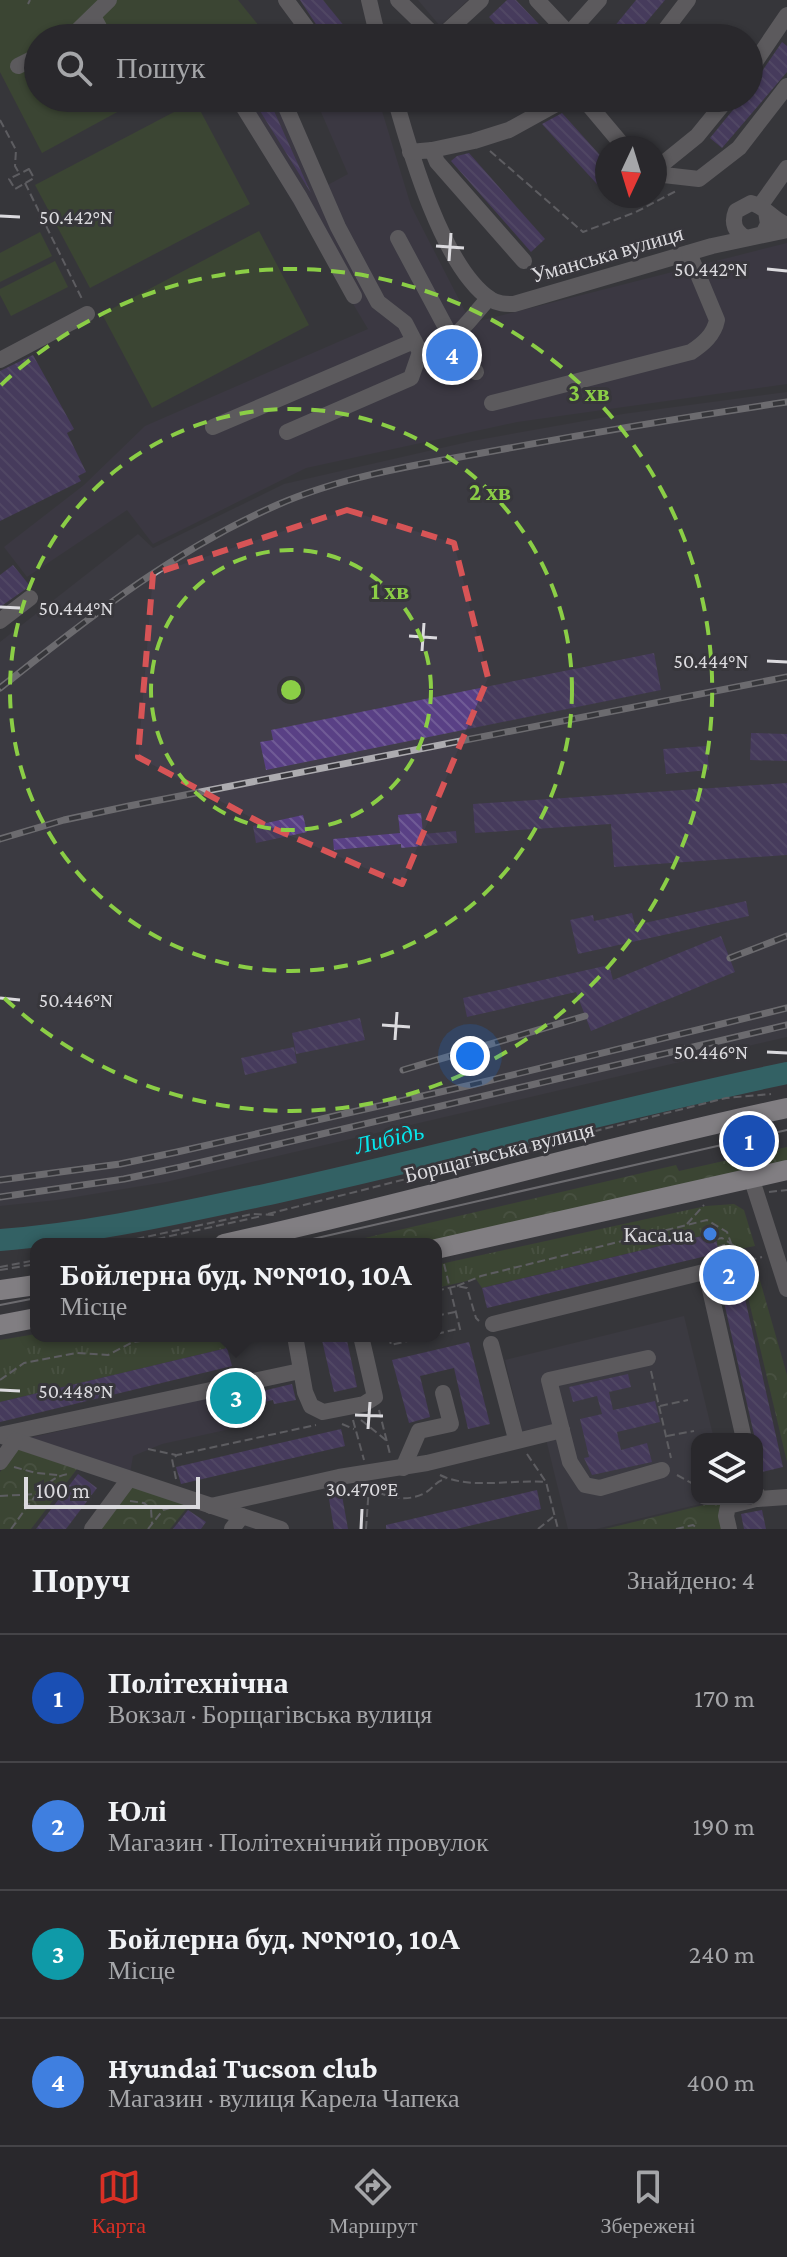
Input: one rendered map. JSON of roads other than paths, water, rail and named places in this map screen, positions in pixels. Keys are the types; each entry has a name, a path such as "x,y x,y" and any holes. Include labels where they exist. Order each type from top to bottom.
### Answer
{"main road":[{"name":"Борщагівська вулиця","path":"249,1238 695,1128 780,1101"},
{"path":"442,1256 758,1185 787,1170"},
{"path":"0,1290 30,1286"},
{"path":"0,1325 30,1319"}],"street":[{"path":"85,24 109,0"},
{"path":"286,0 304,24"},
{"path":"369,0 375,24"},
{"path":"398,0 423,24"},
{"path":"455,24 481,0"},
{"path":"537,0 557,24"},
{"path":"578,24 599,0"},
{"path":"670,24 688,0"},
{"path":"763,50 787,15"},
{"path":"93,16 97,24"},
{"path":"18,66 24,63"},
{"path":"667,174 699,179 739,148 787,86"},
{"path":"247,112 300,198 354,296"},
{"path":"287,432 411,378 417,347 405,323 378,302 338,227 288,112"},
{"path":"213,427 417,347 439,347 471,323 489,298 469,279 425,196 399,112"},
{"path":"410,152 478,140 509,130 542,112"},
{"path":"595,112 615,136"},
{"path":"667,162 697,136 717,112"},
{"path":"432,150 437,162 524,261"},
{"path":"763,208 787,168"},
{"path":"751,203 763,208 768,218 766,230 752,238 737,232 733,222 739,207 751,203"},
{"name":"Уманська вулиця","path":"763,208 787,227"},
{"name":"Уманська вулиця","path":"712,246 733,222"},
{"name":"Уманська вулиця","path":"489,298 499,304 514,304 787,227"},
{"path":"398,238 451,337 476,372"},
{"path":"492,403 691,352 702,345 715,330 717,320 689,253"},
{"path":"0,360 87,314"},
{"path":"0,621 30,598"},
{"path":"758,1185 787,1289"},
{"path":"488,1325 711,1270 743,1433"},
{"path":"296,1342 300,1371 311,1406 323,1412 364,1404 375,1397 362,1342"},
{"path":"491,1344 519,1445"},
{"path":"648,1358 549,1380 570,1462 585,1485 600,1488 662,1470"},
{"path":"5,1437 300,1371"},
{"path":"399,1469 419,1431 451,1424 443,1393"},
{"path":"211,1506 339,1477 399,1469 519,1445 562,1430"},
{"path":"1,1460 5,1437"},
{"path":"5,1437 211,1506 237,1522 281,1529"},
{"path":"92,1529 129,1479"},
{"path":"763,1498 787,1497"},
{"path":"729,1529 728,1506 732,1505"}],"waterway":[{"name":"Либідь","path":"0,1240 104,1227 274,1193 787,1073"}],"tram line":[{"path":"317,1238 787,1130"},
{"path":"0,1305 30,1299"}],"railway":[{"path":"0,688 99,611 167,565 239,523 301,495 352,479 430,462 787,402"},
{"path":"0,839 64,820 129,806 787,677"},
{"path":"730,958 787,936"},
{"path":"0,1180 120,1164 177,1152 787,1008"},
{"path":"403,1070 585,1016"},
{"path":"0,1197 124,1179 181,1167 787,1025"}],"place":[{"name":"Hyundai Tucson club","path":"452,355"},
{"name":"Політехнічна","path":"749,1141"},
{"name":"Каса.ua","path":"710,1234"},
{"name":"Юлі","path":"729,1275"},
{"name":"Бойлерна буд. №№10, 10А","path":"236,1398"}]}
